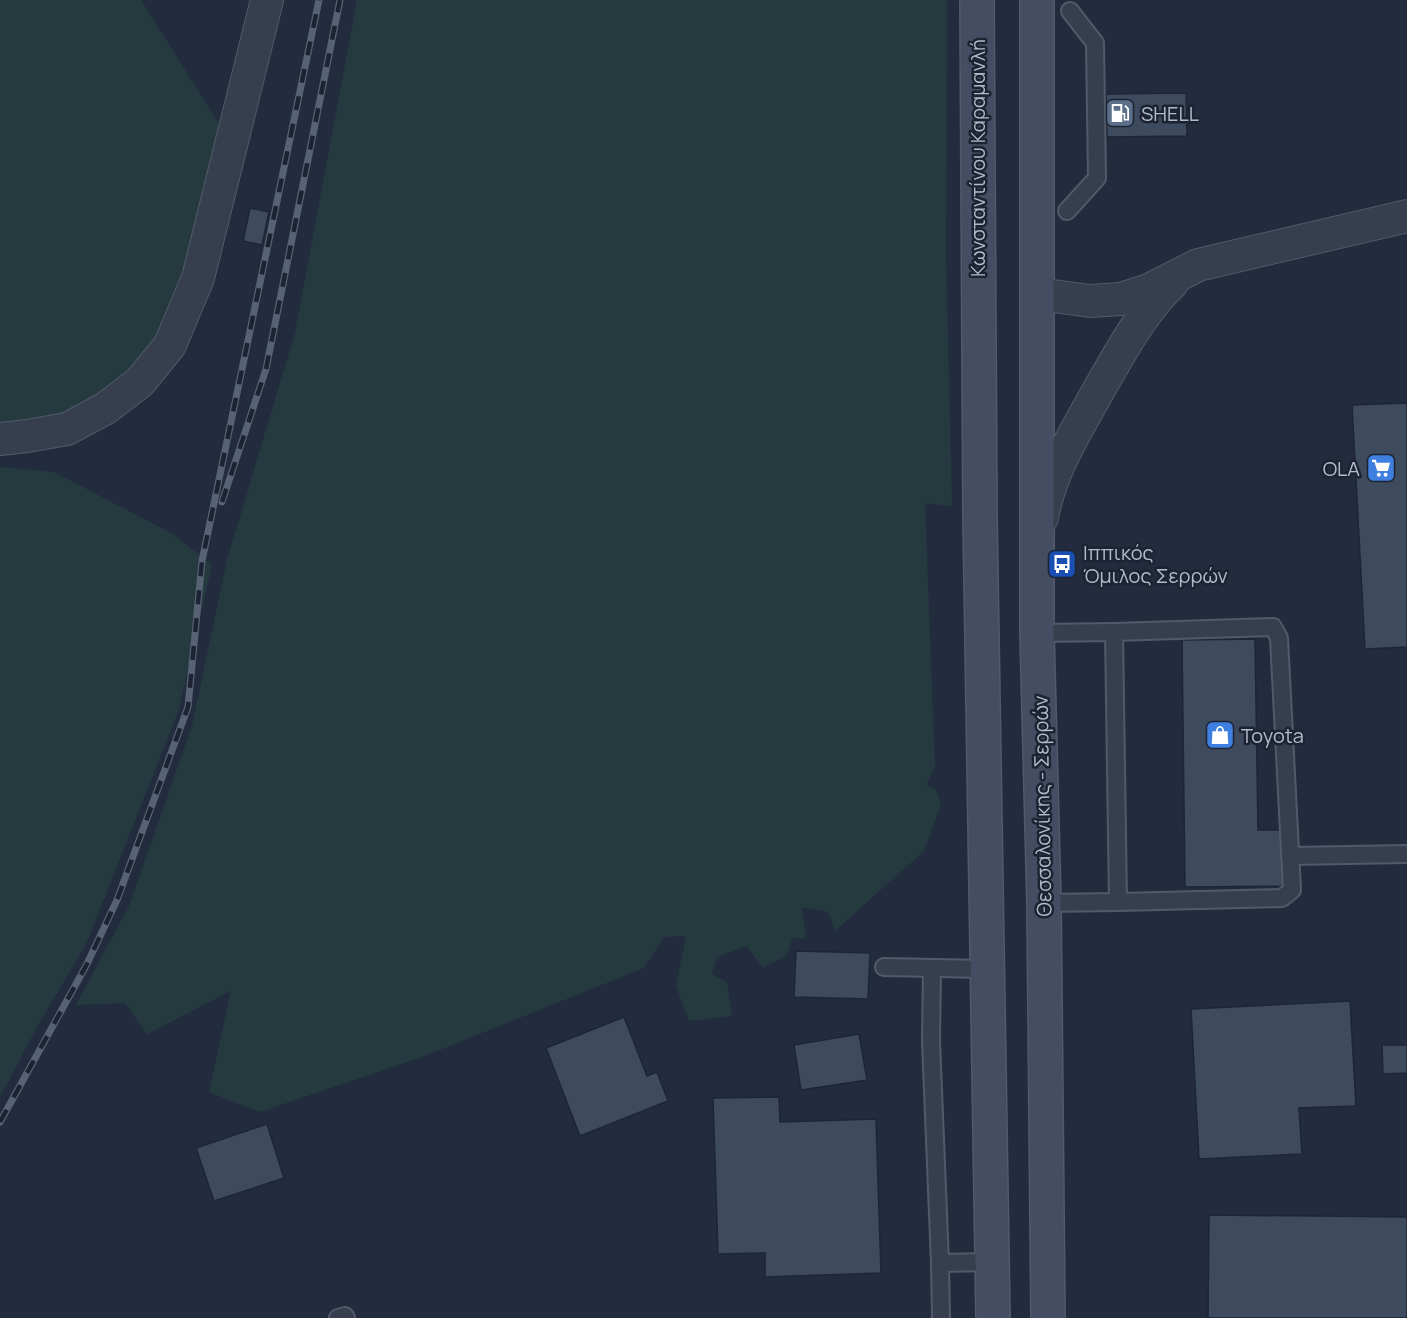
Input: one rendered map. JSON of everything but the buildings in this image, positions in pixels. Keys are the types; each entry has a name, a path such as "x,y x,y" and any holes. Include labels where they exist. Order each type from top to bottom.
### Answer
{"main road":[{"name":"Κωνσταντίνου Καραμανλή","path":"977,0 978,316 987,969"},
{"path":"1037,0 1038,294"},
{"name":"Θεσσαλονίκης - Σερρών","path":"1038,294 1037,633 1044,903 1048,1318"},
{"path":"987,969 993,1318"}],"street":[{"path":"0,439 67,429 106,408 140,382 170,345 198,278 267,0"},
{"path":"1038,294 1090,301 1112,300 1143,292 1198,265 1407,216"},
{"path":"1037,550 1045,502 1061,459 1073,436 1121,351 1152,304 1183,272"}],"lane":[{"path":"1067,212 1097,178 1095,43 1071,11"},
{"path":"1037,633 1272,627 1279,638 1292,890 1282,898 1044,903"},
{"path":"1114,632 1118,902"},
{"path":"1290,856 1407,854"},
{"path":"884,967 987,969"},
{"path":"932,968 931,1041 941,1318"},
{"path":"940,1263 992,1262"},
{"path":"338,1318 345,1316 346,1318"}],"green space":[{"path":"0,0 141,0 226,135 190,270 140,371 65,418 0,429"},
{"path":"357,0 947,0 946,254 952,506 925,503 935,767 926,785 936,789 941,805 924,851 835,931 828,912 802,907 806,938 792,938 787,955 763,968 747,946 717,957 712,974 727,982 732,1016 689,1021 676,986 686,936 664,937 644,968 422,1057 260,1112 209,1092 231,991 147,1034 125,1003 76,1005 129,906 192,726 227,560 295,333"},
{"path":"0,467 54,472 173,534 212,565 178,712 87,942 37,1027 0,1097"}],"railway":[{"path":"0,1122 87,964 117,900 188,707 202,561 319,0"},
{"path":"222,502 266,369 340,0"}],"place":[{"name":"SHELL","path":"1120,113"},
{"name":"OLA","path":"1381,468"},
{"name":"Ιππικός Όμιλος Σερρών","path":"1062,564"},
{"name":"Toyota","path":"1220,735"}]}
